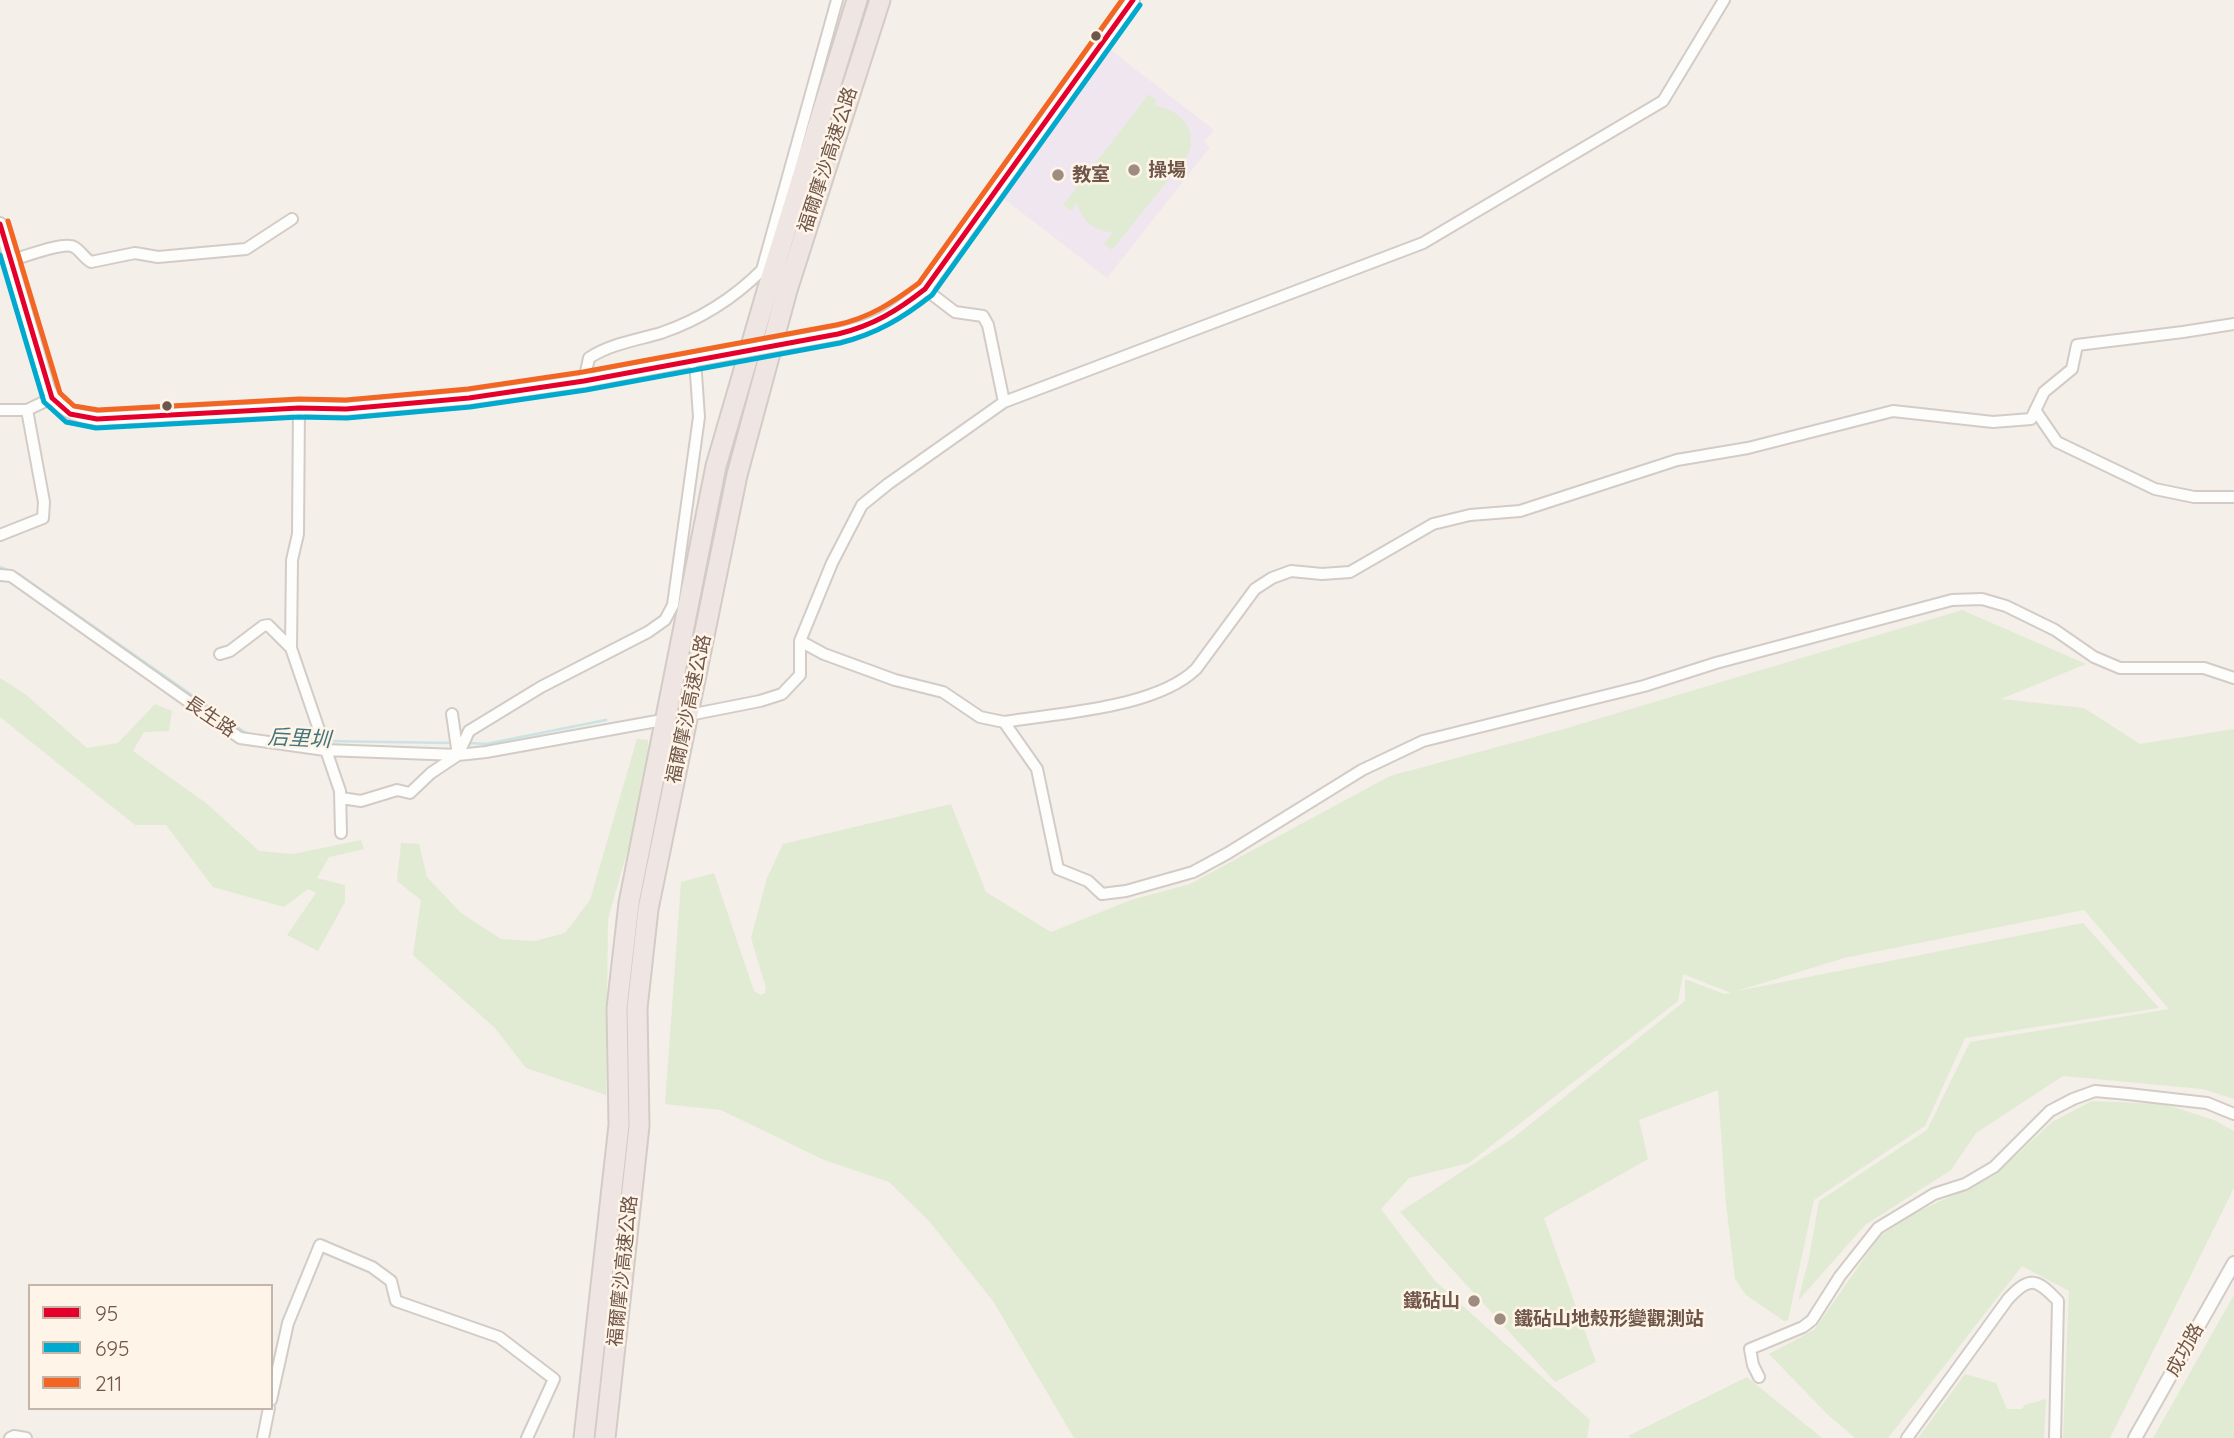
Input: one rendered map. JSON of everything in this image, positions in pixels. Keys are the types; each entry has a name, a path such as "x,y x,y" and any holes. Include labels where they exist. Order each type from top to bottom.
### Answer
{"highway":[{"name":"福爾摩沙高速公路","path":"584,1438 619,1125 617,1008 629,903 716,466 857,0"},
{"name":"福爾摩沙高速公路","path":"605,1438 639,1126 637,1008 648,909 737,475 787,289 880,0"}],"street":[{"path":"584,381 589,358 600,350 663,332 703,315 746,286 762,270 837,0"},
{"path":"0,224 52,398 70,414 97,419 299,408 346,409 469,398 584,381 838,334 866,328 891,316 925,289 1133,0"},
{"path":"1724,0 1663,101 1423,243 1004,402 862,505 832,563 800,641 824,654 895,680 943,692 980,717 1004,722 1136,701 1188,677 1255,589 1272,578 1291,571 1322,574 1350,572 1433,524 1470,515 1520,511 1677,460 1748,448 1893,411 1993,422 2031,419 2044,392 2072,369 2077,345 2234,324"},
{"path":"12,260 66,245 75,247 83,258 91,262 135,253 158,257 246,249 292,219"},
{"path":"925,289 956,312 983,316 988,325 1004,402"},
{"path":"341,798 361,801 397,790 410,793 431,773 458,755 469,731 541,687 648,632 665,620 673,605 699,417 695,360"},
{"path":"0,410 27,410 52,398"},
{"path":"299,408 298,534 292,560 291,648 341,798 341,833"},
{"path":"0,535 43,518 44,502 27,410"},
{"path":"2035,410 2057,442 2155,489 2194,497 2234,496"},
{"name":"長生路","path":"0,575 11,576 240,738 325,750 458,755 486,752 760,701 782,694 800,675 800,641"},
{"path":"1004,722 1037,769 1058,869 1088,881 1102,894 1126,891 1193,872 1362,769 1423,741 1644,686 1716,663 1951,600 1982,599 2006,606 2055,630 2094,657 2120,668 2204,668 2234,678"},
{"path":"220,654 230,651 268,625 291,648"},
{"path":"452,714 458,755"},
{"path":"1759,1377 1750,1349 1802,1327 1812,1320 1840,1276 1878,1228 1911,1206 1934,1194 1965,1184 1994,1167 2050,1111 2095,1091 2207,1104 2234,1114"},
{"path":"273,1391 288,1323 320,1245 372,1267 391,1281 396,1301 499,1337 554,1379 527,1438"},
{"name":"成功路","path":"2135,1438 2234,1263"},
{"path":"1907,1438 2008,1299 2021,1286 2030,1282 2042,1285 2058,1301 2055,1438"},
{"path":"263,1438 269,1410"},
{"path":"10,1438 26,1438"}],"shaded area":[{"path":"1108,48 1214,130 1204,142 1210,147 1107,278 995,192"}],"green space":[{"path":"1149,94 1157,101 1154,106 1173,112 1186,124 1190,132 1190,150 1112,250 1104,244 1113,232 1100,230 1090,224 1077,203 1071,211 1063,205"},
{"path":"1962,610 2086,664 2001,699 2084,708 2140,744 2234,729 2234,1099 2203,1089 2063,1076 1976,1133 1951,1170 1865,1225 1798,1301 1819,1201 1927,1130 1970,1042 2169,1009 2084,910 1844,958 1737,991 2083,923 2159,1008 1965,1038 1925,1126 1814,1200 1788,1320 1784,1321 1746,1295 1735,1279 1726,1203 1718,1090 1639,1120 1648,1159 1544,1218 1596,1362 1555,1382 1400,1212 1513,1138 1685,1001 1685,979 1724,994 1731,993 1683,974 1678,1001 1469,1163 1409,1178 1381,1209 1435,1281 1590,1420 1587,1438 1074,1438 993,1301 929,1221 889,1182 824,1160 721,1110 665,1104 681,882 714,873 754,991 761,995 766,988 751,938 767,878 783,844 951,804 986,892 1051,932 1131,900 1190,884 1390,776 1564,729"},
{"path":"0,678 25,694 87,748 118,743 155,704 172,711 169,731 144,732 133,751 206,803 259,851 293,854 361,840 364,849 329,857 317,878 345,885 345,902 318,951 287,935 316,893 308,889 284,907 213,887 166,825 135,825 0,717"},
{"path":"637,739 648,740 647,783 608,919 606,1095 526,1068 495,1028 413,955 421,900 397,881 401,843 419,844 427,877 461,913 501,939 535,941 565,933 590,900"},
{"path":"2092,1101 2164,1104 2214,1120 2234,1131 2234,1188 2110,1438 2063,1438 2069,1291 2022,1266 1888,1438 1855,1438 1828,1415 1769,1354 1814,1330 1879,1237 1902,1219 1994,1176 2052,1122"},
{"path":"2234,1295 2234,1438 2153,1438"},
{"path":"1965,1374 1996,1383 2007,1409 2022,1409 2025,1405 2046,1399 2044,1438 1918,1438"},
{"path":"1747,1377 1822,1438 1628,1436"}],"waterway":[{"name":"后里圳","path":"0,567 20,575 249,735"},
{"name":"后里圳","path":"469,743 486,744 606,720"},
{"name":"后里圳","path":"294,741 319,741"},
{"name":"后里圳","path":"325,741 452,743"}],"transit line":[{"name":"211","path":"8,221 60,393 74,406 98,410 299,399 346,400 468,389 583,372 836,325 880,309 919,283 1122,0"},
{"name":"95","path":"0,224 52,398 70,414 97,419 299,408 346,409 469,398 584,381 838,334 884,317 925,289 1133,0"},
{"name":"695","path":"0,255 44,402 66,422 96,428 299,417 347,418 470,407 586,390 840,343 889,324 932,295 1140,5"}],"place":[{"name":"操場","path":"1134,170"},
{"name":"教室","path":"1058,175"},
{"name":"鐵砧山","path":"1474,1301"},
{"name":"鐵砧山地殼形變觀測站","path":"1500,1319"}]}
